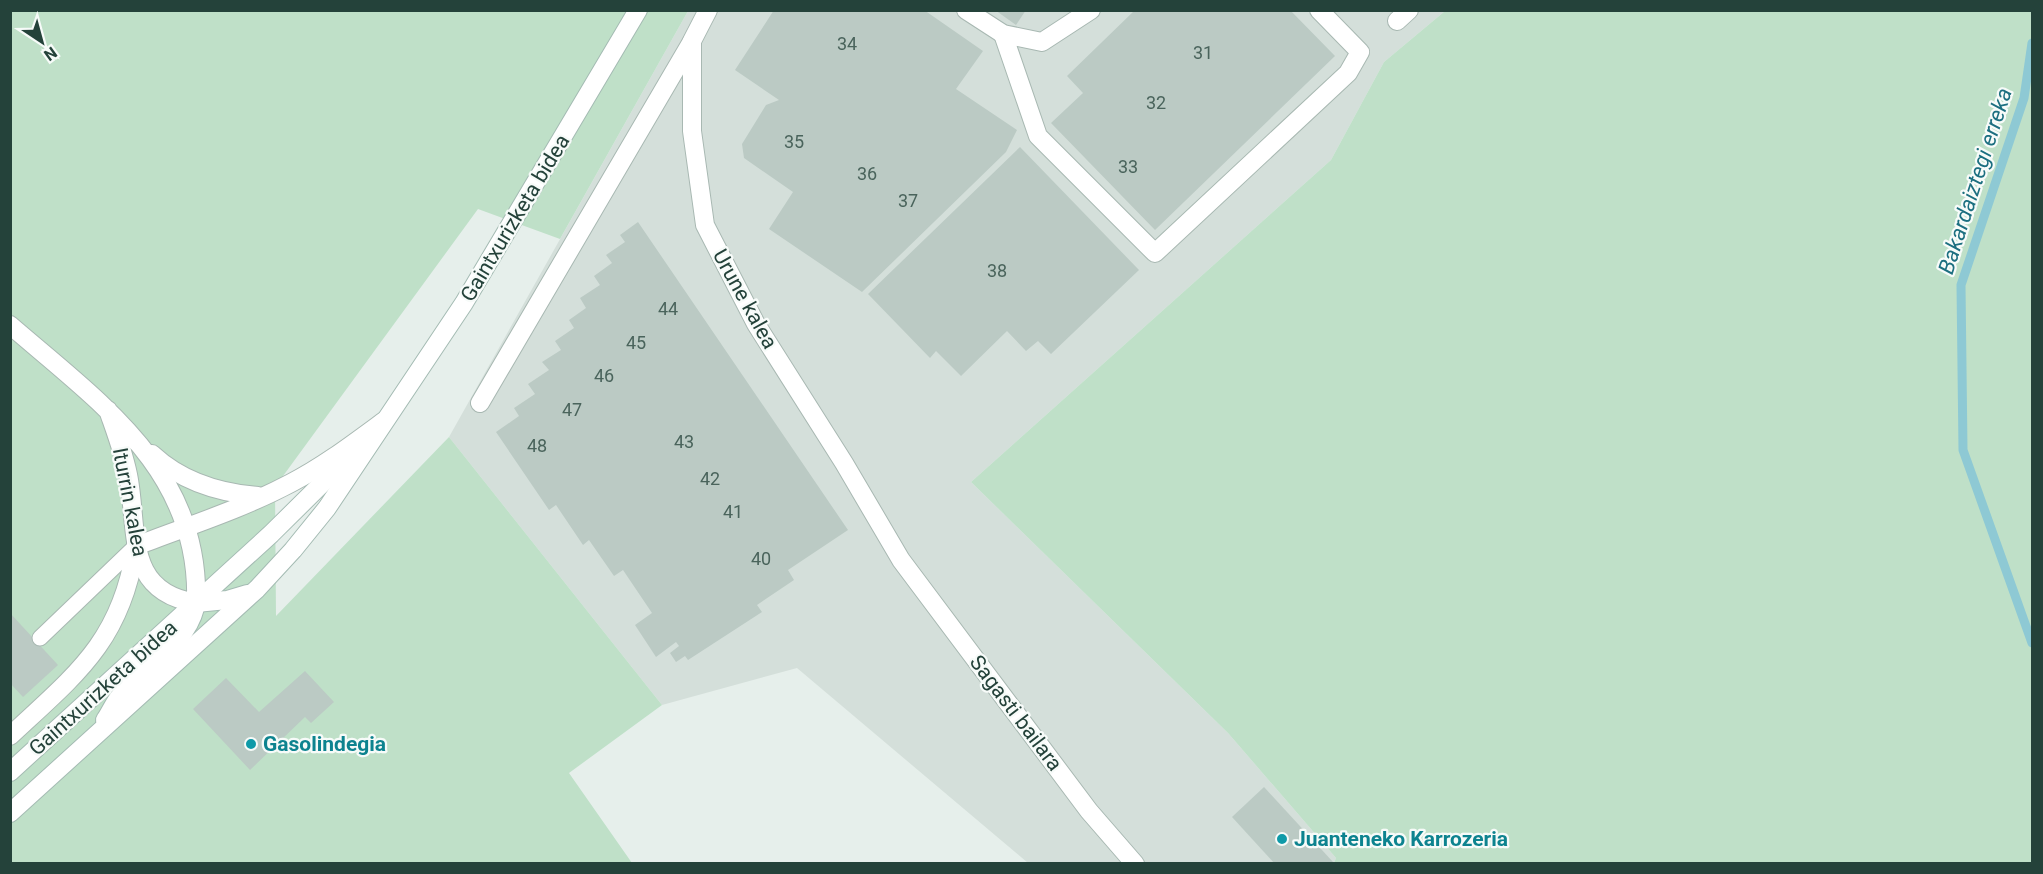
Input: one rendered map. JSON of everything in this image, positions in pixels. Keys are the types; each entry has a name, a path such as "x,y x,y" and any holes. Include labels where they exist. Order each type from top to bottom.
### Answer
{"street":[{"name":"Gaintxurizketa bidea","path":"10,813 257,589 327,508 464,303 638,10"},
{"name":"Urune kalea","path":"708,10 692,41 692,131 705,225 756,324 844,463 901,560"},
{"path":"966,10 1003,34 1042,42 1091,10"},
{"path":"1003,34 1038,136 1155,253 1348,73 1360,52 1319,10"},
{"path":"480,403 692,41"},
{"name":"Iturrin kalea","path":"10,325 108,410 156,458 197,483 229,492 263,496"},
{"name":"Iturrin kalea","path":"108,410 128,477 136,546 144,569 158,587 182,601 196,603 196,564 186,526 175,499 139,441"},
{"name":"Gaintxurizketa bidea","path":"10,772 271,534 384,421"},
{"path":"10,736 72,679 105,639 126,594 136,546 292,483 384,421"},
{"name":"Sagasti bailara","path":"901,560 1089,811 1135,864"},
{"name":"Gaintxurizketa bidea","path":"196,603 227,600 257,589"},
{"name":"Gaintxurizketa bidea","path":"96,736 120,696 183,634 192,618 196,603"}],"lane":[{"path":"40,638 136,546"}],"shaded area":[{"path":"688,11 1445,11 1384,62 1331,160 971,482 1228,733 1336,858 1334,863 1028,863 797,668 662,705 449,437"}],"green space":[{"path":"10,11 688,11 560,239 478,209 275,487 276,616 449,437 662,705 569,773 632,863 11,863"},
{"path":"1445,11 2032,11 2032,863 1334,863 1336,858 1228,733 971,482 1331,160 1384,62"}],"building":[{"path":"774,10 924,10 983,51 956,89 1017,130 1006,152 862,292 769,229 793,192 744,158 742,144 766,105 779,100 735,70"},
{"path":"995,10 1026,10 1016,25"},
{"path":"1135,10 1290,10 1335,56 1155,230 1051,123 1083,93 1067,76"},
{"path":"1020,147 1139,270 1051,354 1038,341 1026,351 1007,331 961,376 936,351 930,358 868,294"},
{"path":"638,222 848,530 788,570 794,580 757,605 762,612 688,660 685,656 676,662 670,653 679,646 676,642 656,657 635,625 652,613 623,570 614,576 589,540 583,545 556,505 549,510 496,432 519,416 514,408 535,394 528,384 549,370 542,362 561,350 555,341 574,328 569,320 586,308 580,298 600,285 594,276 612,263 606,255 625,242 620,235"},
{"path":"10,613 58,665 23,697 10,683"},
{"name":"Gasolindegia","path":"305,671 334,702 311,723 305,717 250,770 193,709 226,678 259,712"},
{"name":"Juanteneko Karrozeria","path":"1264,787 1333,862 1331,864 1275,864 1232,817"}],"waterway":[{"name":"Bakardaiztegi erreka","path":"2032,43 2024,98 1961,285 1963,450 2032,643"}],"place":[{"name":"Gasolindegia","path":"251,744"},
{"name":"Juanteneko Karrozeria","path":"1282,839"}]}
